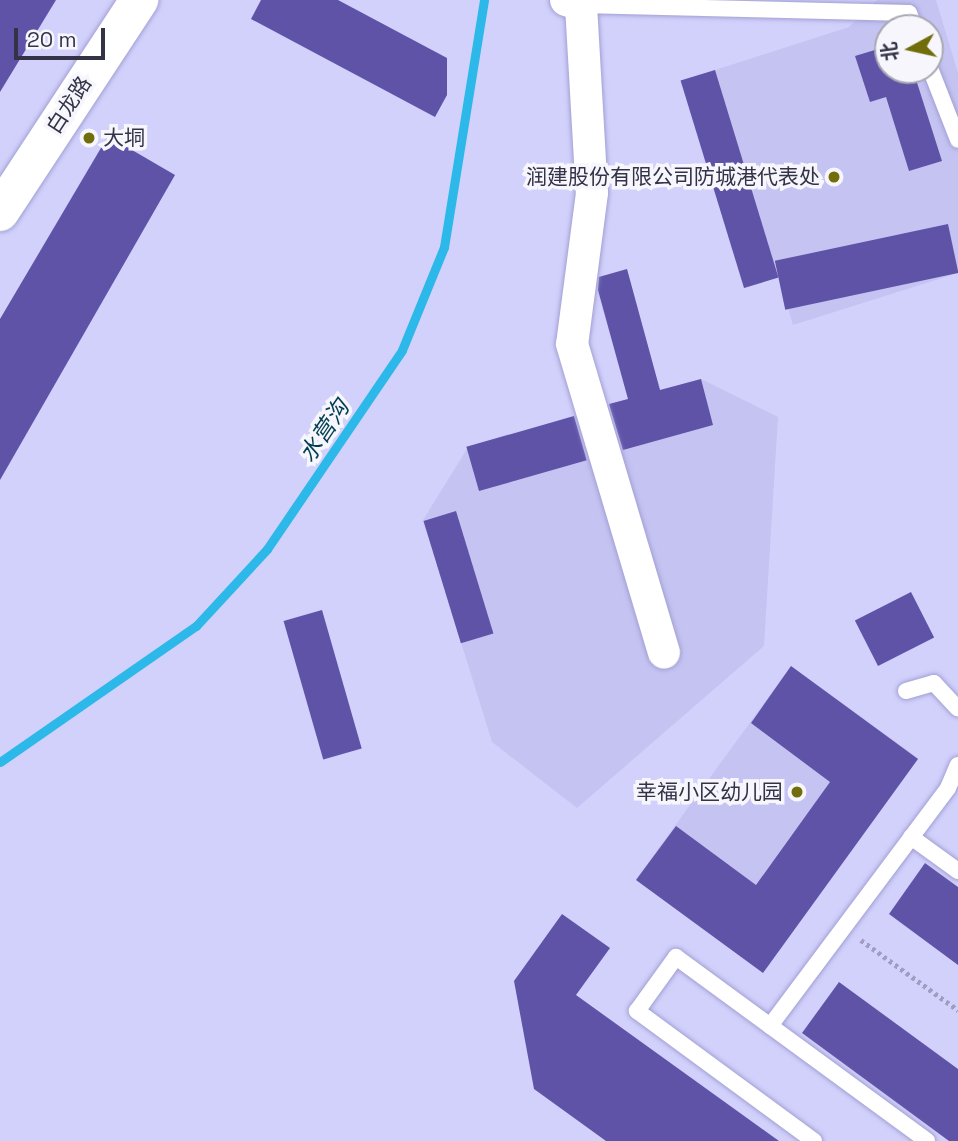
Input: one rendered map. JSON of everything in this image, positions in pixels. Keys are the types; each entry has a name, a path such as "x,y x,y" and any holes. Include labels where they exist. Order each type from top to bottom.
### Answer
{"street":[{"name":"白龙路","path":"0,212 139,0"},
{"path":"573,2 592,193 572,344 664,653"}],"lane":[{"path":"573,2 909,14"},
{"path":"936,84 958,140"},
{"path":"906,691 934,683 958,709"},
{"path":"769,1026 911,837 958,765"},
{"path":"911,837 958,872"},
{"path":"814,1141 637,1011 676,957 927,1141"}],"path":[{"path":"844,927 958,1010"}],"shaded area":[{"name":"润建股份有限公司防城港代表处","path":"877,0 936,0 940,14 874,14 874,84 944,84 944,27 958,73 958,273 793,325 779,277 745,288 681,81 849,27"},
{"path":"627,269 660,390 701,379 778,417 764,646 577,808 492,742 423,520 467,449 628,399 594,278"},
{"name":"幸福小区幼儿园","path":"791,666 918,758 763,972 636,880"}],"building":[{"path":"0,0 56,0 0,92"},
{"path":"261,0 338,0 447,58 447,95 435,117 251,19"},
{"path":"874,50 874,84 917,84 942,161 909,171 886,97 870,102 855,56"},
{"path":"715,70 778,278 744,288 681,81"},
{"path":"108,136 175,175 0,480 0,319"},
{"path":"948,224 958,273 785,310 775,261"},
{"path":"627,269 660,390 701,379 713,425 623,450 609,404 628,399 598,290 599,277"},
{"path":"574,416 587,460 479,491 466,447"},
{"path":"456,511 493,633 461,643 423,521"},
{"path":"911,592 934,637 878,666 855,621"},
{"path":"322,610 362,748 323,759 284,621"},
{"name":"幸福小区幼儿园","path":"791,666 918,759 763,973 636,880 676,826 756,885 830,782 751,723"},
{"path":"925,863 958,887 958,965 889,914"},
{"path":"562,914 610,948 576,995 779,1141 606,1141 534,1089 514,981"},
{"path":"839,982 958,1069 958,1141 949,1141 802,1033"}],"waterway":[{"name":"水营沟","path":"0,762 196,626 267,549 402,350 444,247 484,0"}],"place":[{"name":"大垌","path":"89,138"},
{"name":"润建股份有限公司防城港代表处","path":"834,177"},
{"name":"幸福小区幼儿园","path":"797,792"}]}
